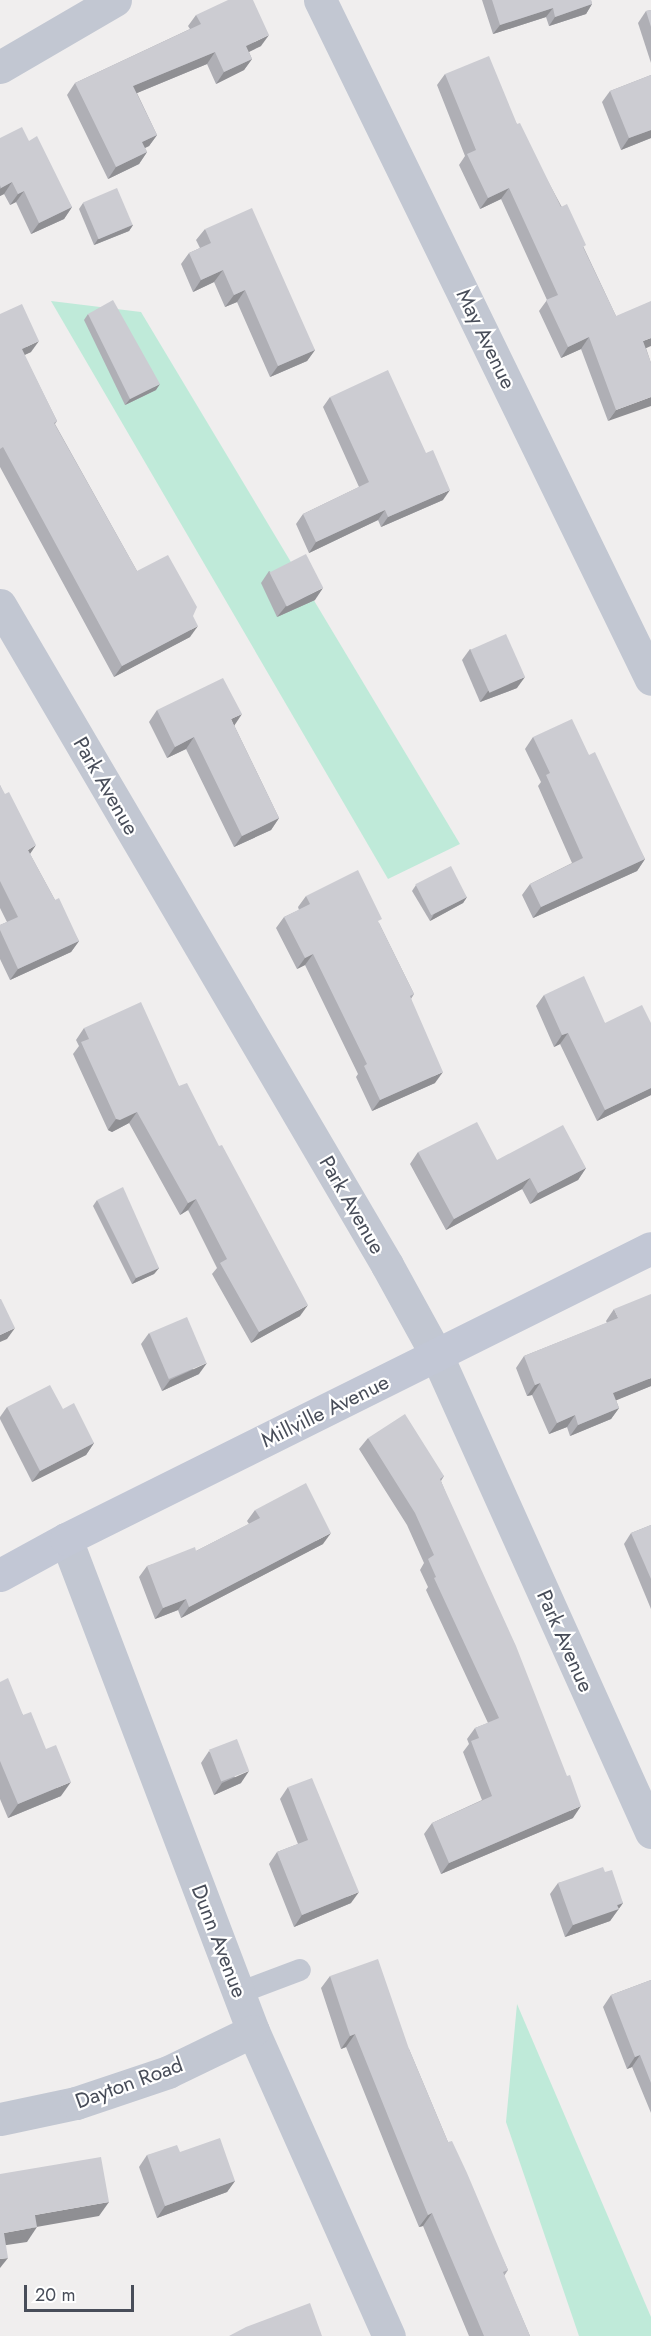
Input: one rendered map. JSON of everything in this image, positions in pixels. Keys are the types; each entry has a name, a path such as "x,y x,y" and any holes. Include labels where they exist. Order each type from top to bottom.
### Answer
{"street":[{"path":"0,66 114,0"},
{"name":"May Avenue","path":"320,0 651,679"},
{"name":"Park Avenue","path":"0,605 381,1255 437,1356 651,1833"},
{"name":"Millville Avenue","path":"0,1575 66,1539 651,1248"},
{"name":"Dunn Avenue","path":"66,1539 253,2031 389,2336"},
{"name":"Dayton Road","path":"0,2119 76,2103 168,2072 253,2031"}],"lane":[{"path":"239,1993 300,1970"}],"green space":[{"path":"51,301 141,312 460,844 388,879"},
{"path":"517,2004 651,2317 651,2336 579,2336 506,2122"}],"building":[{"path":"228,0 253,0 269,35 246,46 252,59 224,72 215,52 133,86 157,135 142,142 147,152 116,167 75,83 201,24 196,15"},
{"path":"492,0 591,0 592,4 555,17 553,8 500,25"},
{"path":"651,10 651,27 646,11"},
{"path":"489,56 517,124 520,123 561,207 567,204 586,245 583,247 616,316 651,301 651,338 643,341 651,363 651,397 616,410 589,337 568,347 546,300 558,295 509,188 488,198 467,154 476,150 445,74"},
{"path":"651,75 651,130 629,138 610,91"},
{"path":"22,127 29,141 37,136 72,207 39,223 24,191 18,194 12,182 1,188 0,185 0,138"},
{"path":"117,188 133,225 99,239 83,202"},
{"path":"252,208 315,350 278,366 245,290 234,295 223,270 201,280 189,253 211,243 205,229"},
{"path":"113,300 160,384 130,399 88,314"},
{"path":"22,304 39,341 22,349 57,421 54,423 137,571 168,555 197,607 193,616 198,626 122,666 3,447 0,449 0,314"},
{"path":"388,370 426,453 433,450 450,490 388,517 385,510 316,542 303,514 369,482 330,397"},
{"path":"306,554 323,588 287,606 269,573"},
{"path":"506,634 525,677 489,693 470,650"},
{"path":"223,678 242,714 231,719 279,818 242,836 194,737 175,747 157,710"},
{"path":"572,719 589,755 595,752 645,859 541,907 530,884 583,858 546,775 550,773 533,737"},
{"path":"0,785 5,794 9,792 36,845 28,850 55,900 59,898 79,941 18,969 0,930 0,925 18,917 0,881"},
{"path":"451,866 467,897 431,915 415,884"},
{"path":"358,870 382,919 378,921 414,994 410,996 443,1072 380,1100 364,1066 367,1064 313,954 305,958 284,917 310,904 306,896"},
{"path":"584,976 605,1023 642,1005 651,1023 651,1088 605,1110 568,1033 562,1035 544,995"},
{"path":"141,1002 179,1086 187,1083 219,1146 222,1145 308,1305 259,1332 220,1263 227,1259 196,1199 188,1203 137,1112 120,1120 116,1119 81,1042 89,1039 84,1028"},
{"path":"477,1122 497,1160 563,1125 586,1168 538,1193 530,1178 454,1219 418,1152"},
{"path":"123,1187 159,1268 136,1278 97,1200"},
{"path":"651,1294 651,1378 613,1393 619,1408 578,1425 575,1415 557,1423 540,1383 535,1385 524,1356 618,1318 614,1309"},
{"path":"0,1299 15,1328 0,1335"},
{"path":"187,1317 207,1363 169,1379 149,1333"},
{"path":"50,1385 63,1409 74,1403 94,1443 40,1471 7,1407"},
{"path":"405,1414 444,1476 440,1479 516,1646 581,1806 449,1863 432,1823 492,1796 471,1741 479,1738 475,1728 499,1718 434,1578 436,1577 428,1559 434,1555 415,1513 368,1438"},
{"path":"306,1483 331,1533 189,1607 186,1599 163,1608 147,1566 195,1547 196,1551 260,1518 255,1510"},
{"path":"651,1525 651,1579 631,1533"},
{"path":"8,1678 23,1715 31,1712 46,1749 56,1745 71,1782 18,1804 0,1761 0,1682"},
{"path":"237,1739 249,1771 221,1781 209,1750"},
{"path":"312,1778 359,1892 302,1915 277,1852 308,1840 288,1787"},
{"path":"603,1867 605,1872 612,1870 623,1903 617,1905 619,1909 573,1925 558,1883"},
{"path":"378,1959 409,2049 448,2142 452,2141 467,2173 508,2270 503,2272 530,2336 484,2336 432,2213 428,2215 355,2034 350,2036 330,1976"},
{"path":"651,1980 651,2083 640,2055 635,2057 611,1995"},
{"path":"220,2138 235,2181 165,2206 147,2155 177,2145 180,2152"},
{"path":"101,2157 109,2202 35,2215 37,2227 4,2233 8,2258 0,2259 0,2174"},
{"path":"310,2303 322,2336 229,2336 246,2327"}]}
